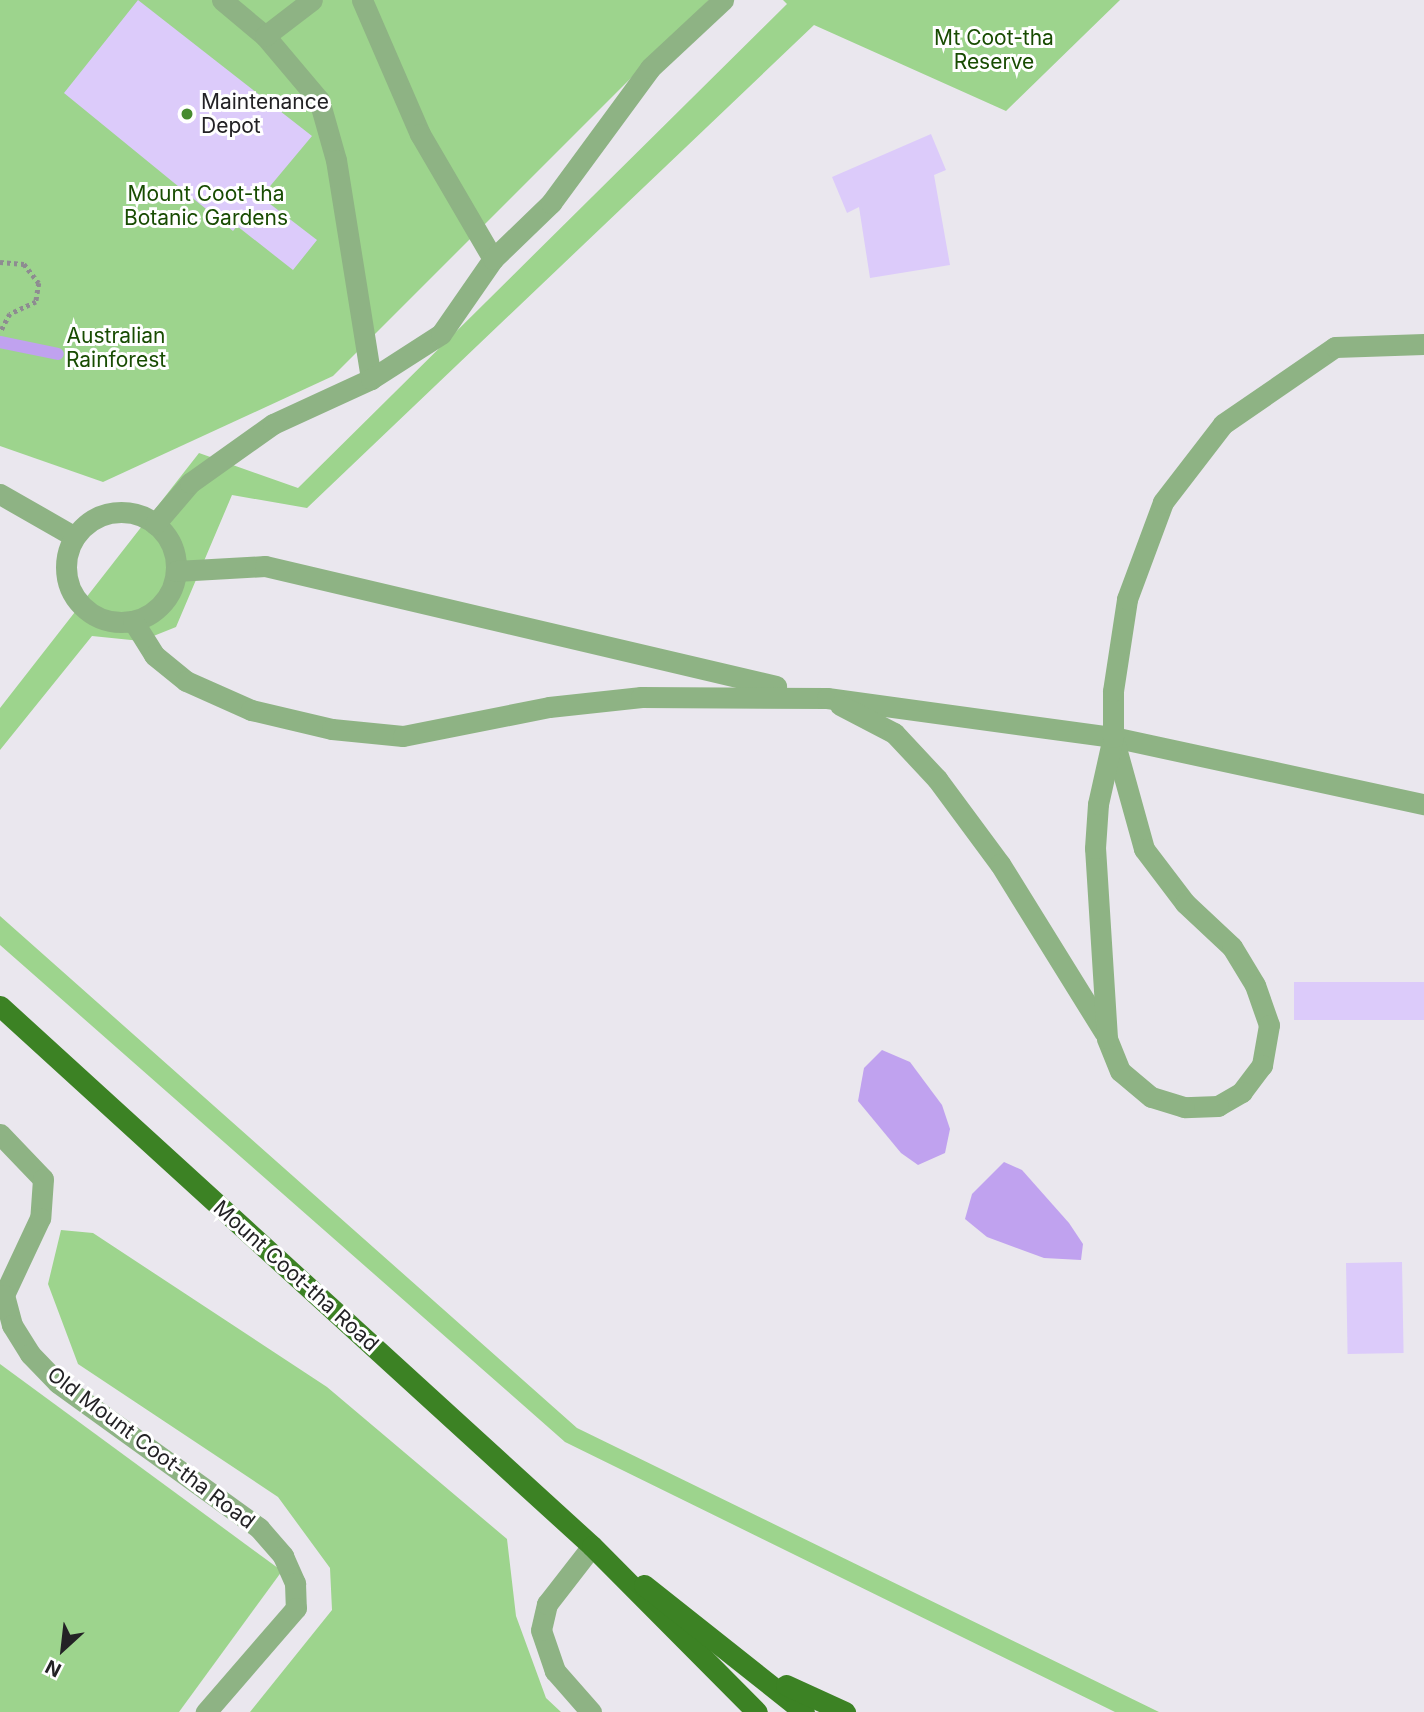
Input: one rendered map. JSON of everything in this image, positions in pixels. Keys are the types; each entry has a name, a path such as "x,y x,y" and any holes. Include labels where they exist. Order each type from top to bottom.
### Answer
{"main road":[{"name":"Mount Coot-tha Road","path":"0,1006 592,1546 757,1712"},
{"name":"Mount Coot-tha Road","path":"592,1546 709,1633 804,1712"},
{"path":"709,1633 792,1688 845,1712"}],"street":[{"path":"222,0 265,36 319,100 336,160 372,379"},
{"path":"265,36 312,0"},
{"path":"362,0 420,134 493,259"},
{"path":"155,524 190,483 273,424 372,379 441,334 493,259 551,203 650,68 723,0"},
{"path":"1107,1038 1095,848 1098,804 1113,737 1113,691 1127,599 1163,502 1223,425 1335,347 1424,344"},
{"path":"0,494 75,537"},
{"path":"104,515 139,515 155,524 175,553 176,571 163,603 132,621 114,622 81,606 66,572 75,537 104,515"},
{"path":"176,571 265,566 827,698 1113,737 1424,804"},
{"path":"132,621 154,655 186,681 251,710 332,729 403,736 549,707 641,697 827,698 894,733 937,779 999,864 1107,1038 1120,1072 1151,1097 1184,1107 1218,1106 1242,1093 1262,1065 1269,1026 1255,985 1233,947 1185,903 1144,849 1113,737"},
{"name":"Old Mount Coot-tha Road","path":"0,1134 43,1179 40,1218 4,1295 12,1325 30,1353 58,1383 259,1528 283,1556 295,1583 296,1608 206,1712"},
{"path":"591,1712 555,1671 541,1630 547,1604 592,1546"}],"path":[{"path":"0,262 24,264 39,283 36,302 10,314 0,333"}],"green space":[{"name":"Mount Coot-tha Botanic Gardens","path":"0,0 709,0 333,376 103,482 0,446"},
{"name":"Mt Coot-tha Reserve","path":"783,0 1120,0 1006,111 814,25 307,508 232,495 176,627 141,641 92,636 0,750 0,708 199,453 298,488 787,4"},
{"path":"0,916 577,1428 1159,1712 1115,1712 565,1442 0,945"},
{"path":"61,1230 93,1233 327,1387 507,1539 516,1616 546,1698 561,1712 250,1712 332,1610 330,1568 278,1497 78,1364 48,1284"},
{"path":"0,1364 282,1571 179,1712 0,1712"}],"shaded area":[{"path":"882,1050 910,1062 942,1105 950,1129 945,1153 918,1165 901,1153 858,1101 864,1068"},
{"path":"1004,1162 1022,1170 1069,1223 1083,1244 1081,1260 1044,1258 987,1237 965,1219 972,1194"}],"building":[{"name":"Maintenance Depot","path":"138,0 312,136 261,197 317,240 293,270 237,226 233,231 64,93"},
{"path":"931,134 946,170 934,175 950,265 870,278 859,207 847,213 832,177"},
{"path":"1294,982 1424,982 1424,1020 1294,1020"},
{"path":"1402,1262 1404,1353 1348,1354 1346,1263"}],"waterway":[{"path":"0,342 58,354"}],"place":[{"name":"Maintenance Depot","path":"187,114"}],"park label":[{"name":"Australian Rainforest","path":"116,348"}]}
